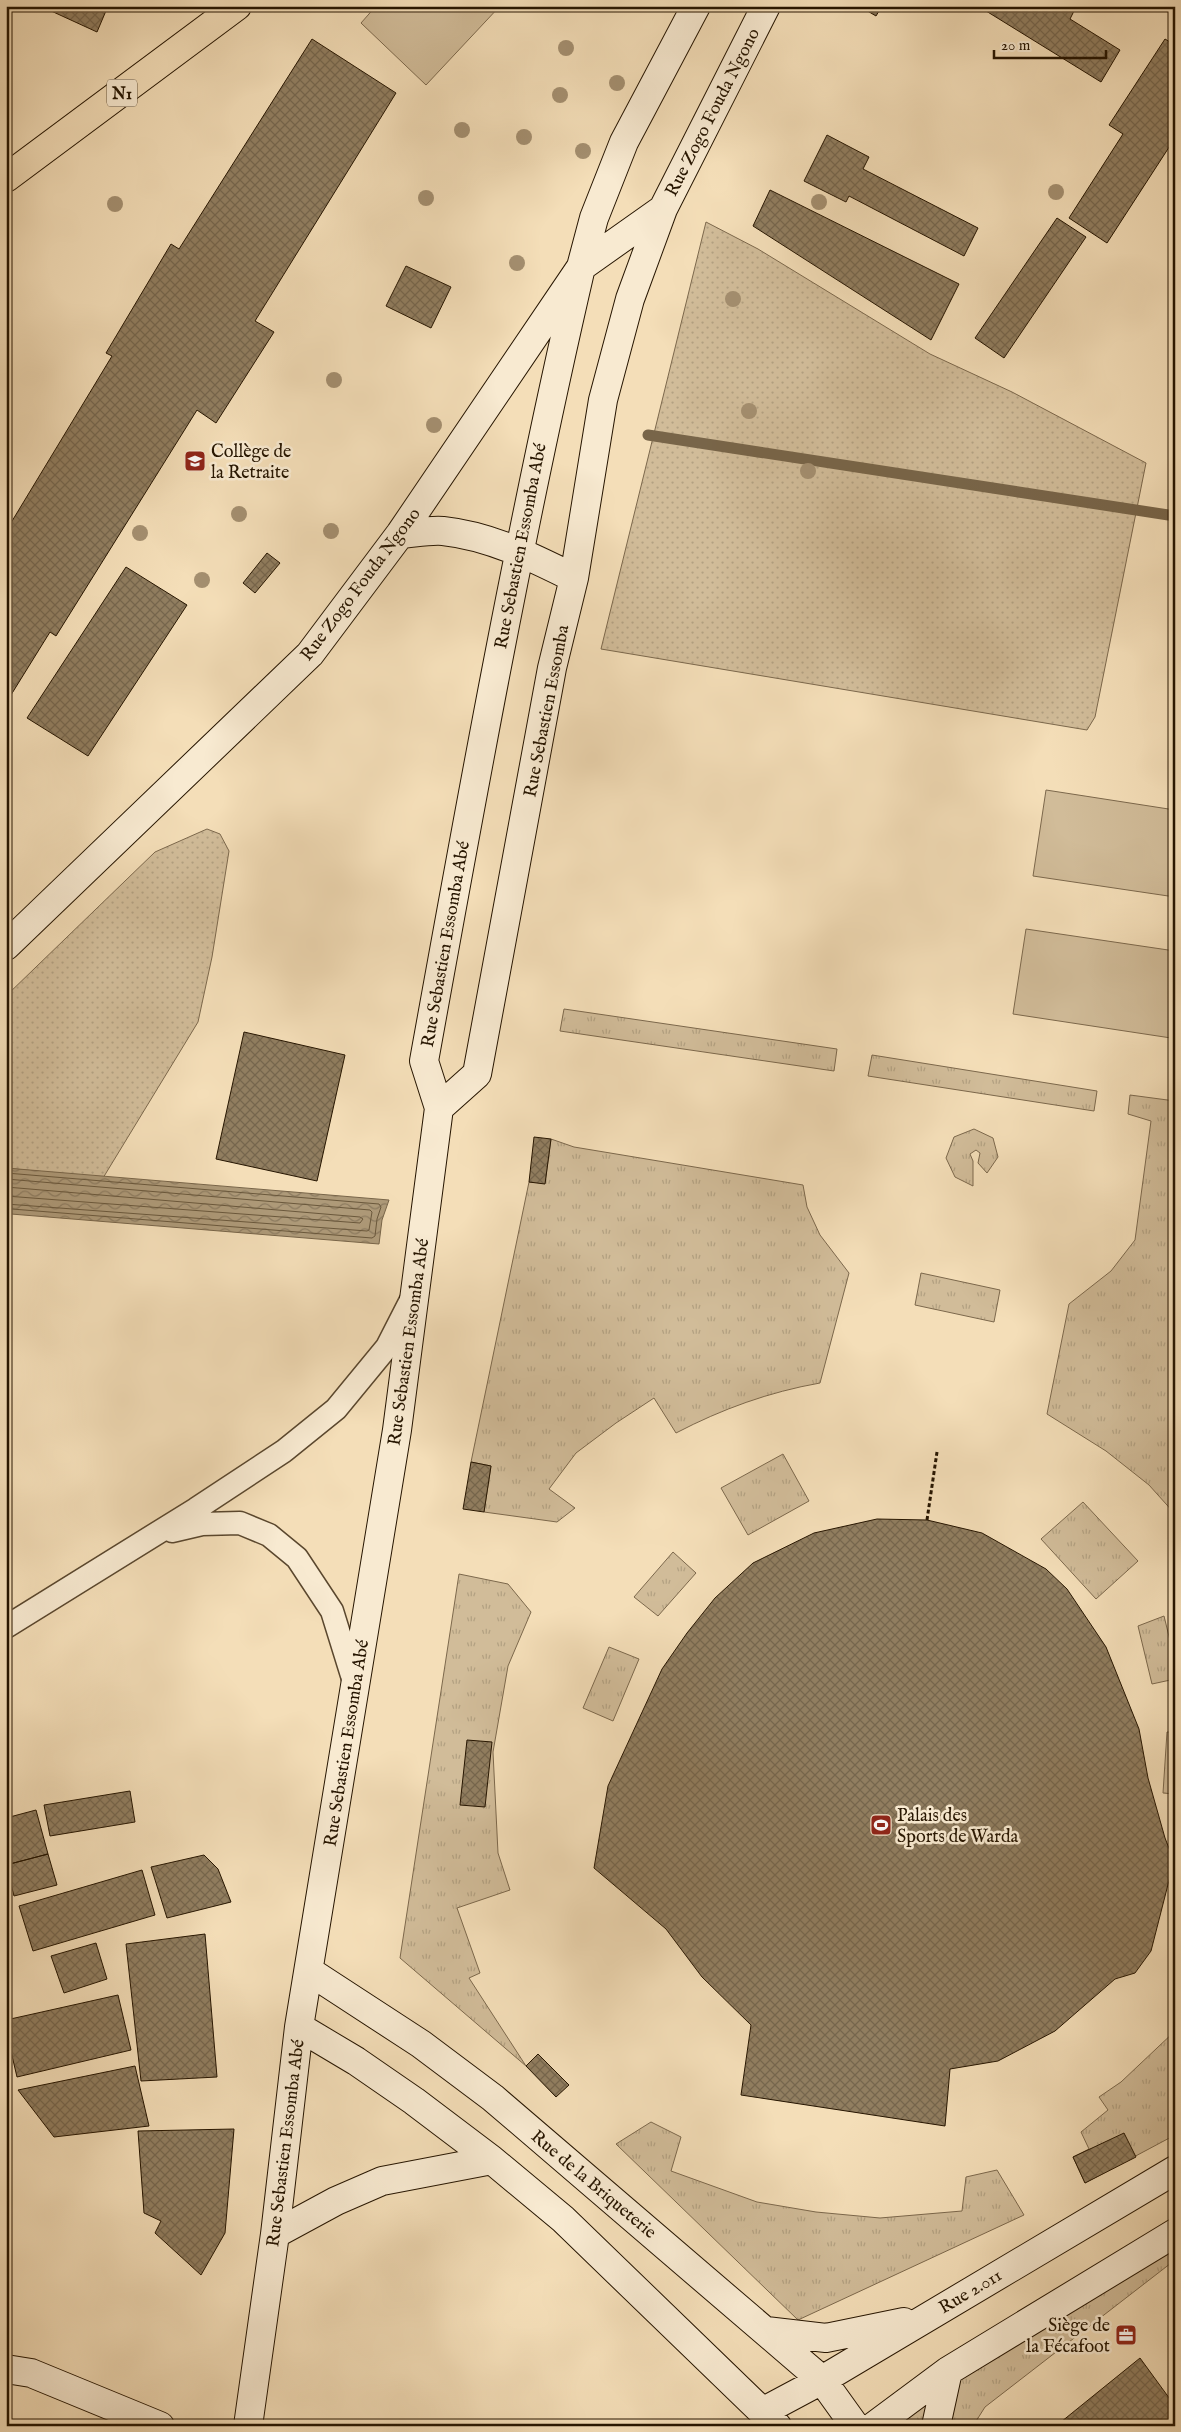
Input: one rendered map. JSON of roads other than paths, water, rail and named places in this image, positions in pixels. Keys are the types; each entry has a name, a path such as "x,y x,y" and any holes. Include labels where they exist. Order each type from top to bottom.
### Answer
{"highway":[{"name":"N1","path":"6,178 237,6"}],"main road":[{"name":"Rue Zogo Fouda Ngono","path":"6,946 310,654 400,534 581,267 594,218 624,142 696,6"},
{"name":"Rue Zogo Fouda Ngono","path":"581,267 663,209 766,6"},
{"name":"Rue Sebastien Essomba","path":"439,1108 477,1074 552,668 574,578 603,400 630,299 663,209"},
{"name":"Rue Sebastien Essomba Abé","path":"248,2426 275,2234 299,2028 397,1430 439,1108 424,1061 500,644 546,415 581,267"},
{"path":"400,534 442,531 479,538 519,551 574,578"},
{"name":"Rue de la Briqueterie","path":"309,1970 421,2044 493,2098 822,2380 855,2426"},
{"path":"299,2028 356,2061 414,2101 492,2160 563,2220 770,2419"},
{"path":"275,2234 336,2201 382,2181 492,2160"},
{"name":"Rue 2.011","path":"770,2419 822,2380 1175,2170"},
{"path":"874,2426 948,2372 1175,2232"},
{"path":"766,2331 826,2338 923,2319"},
{"path":"6,2370 31,2373 160,2426"},
{"path":"936,2426 948,2372"}],"lane":[{"path":"6,1627 284,1451 336,1409 387,1348 415,1294"},
{"path":"149,1537 202,1524 240,1523 269,1535 296,1558 332,1611 355,1686"}],"water":[{"path":"6,1168 389,1200 382,1220 379,1244 11,1214 6,1217"}],"waterway":[{"path":"648,435 1175,516"}],"place":[{"name":"Collège de la Retraite","path":"195,461"},
{"name":"Palais des Sports de Warda","path":"881,1825"},
{"name":"Siège de la Fécafoot","path":"1126,2335"}]}
